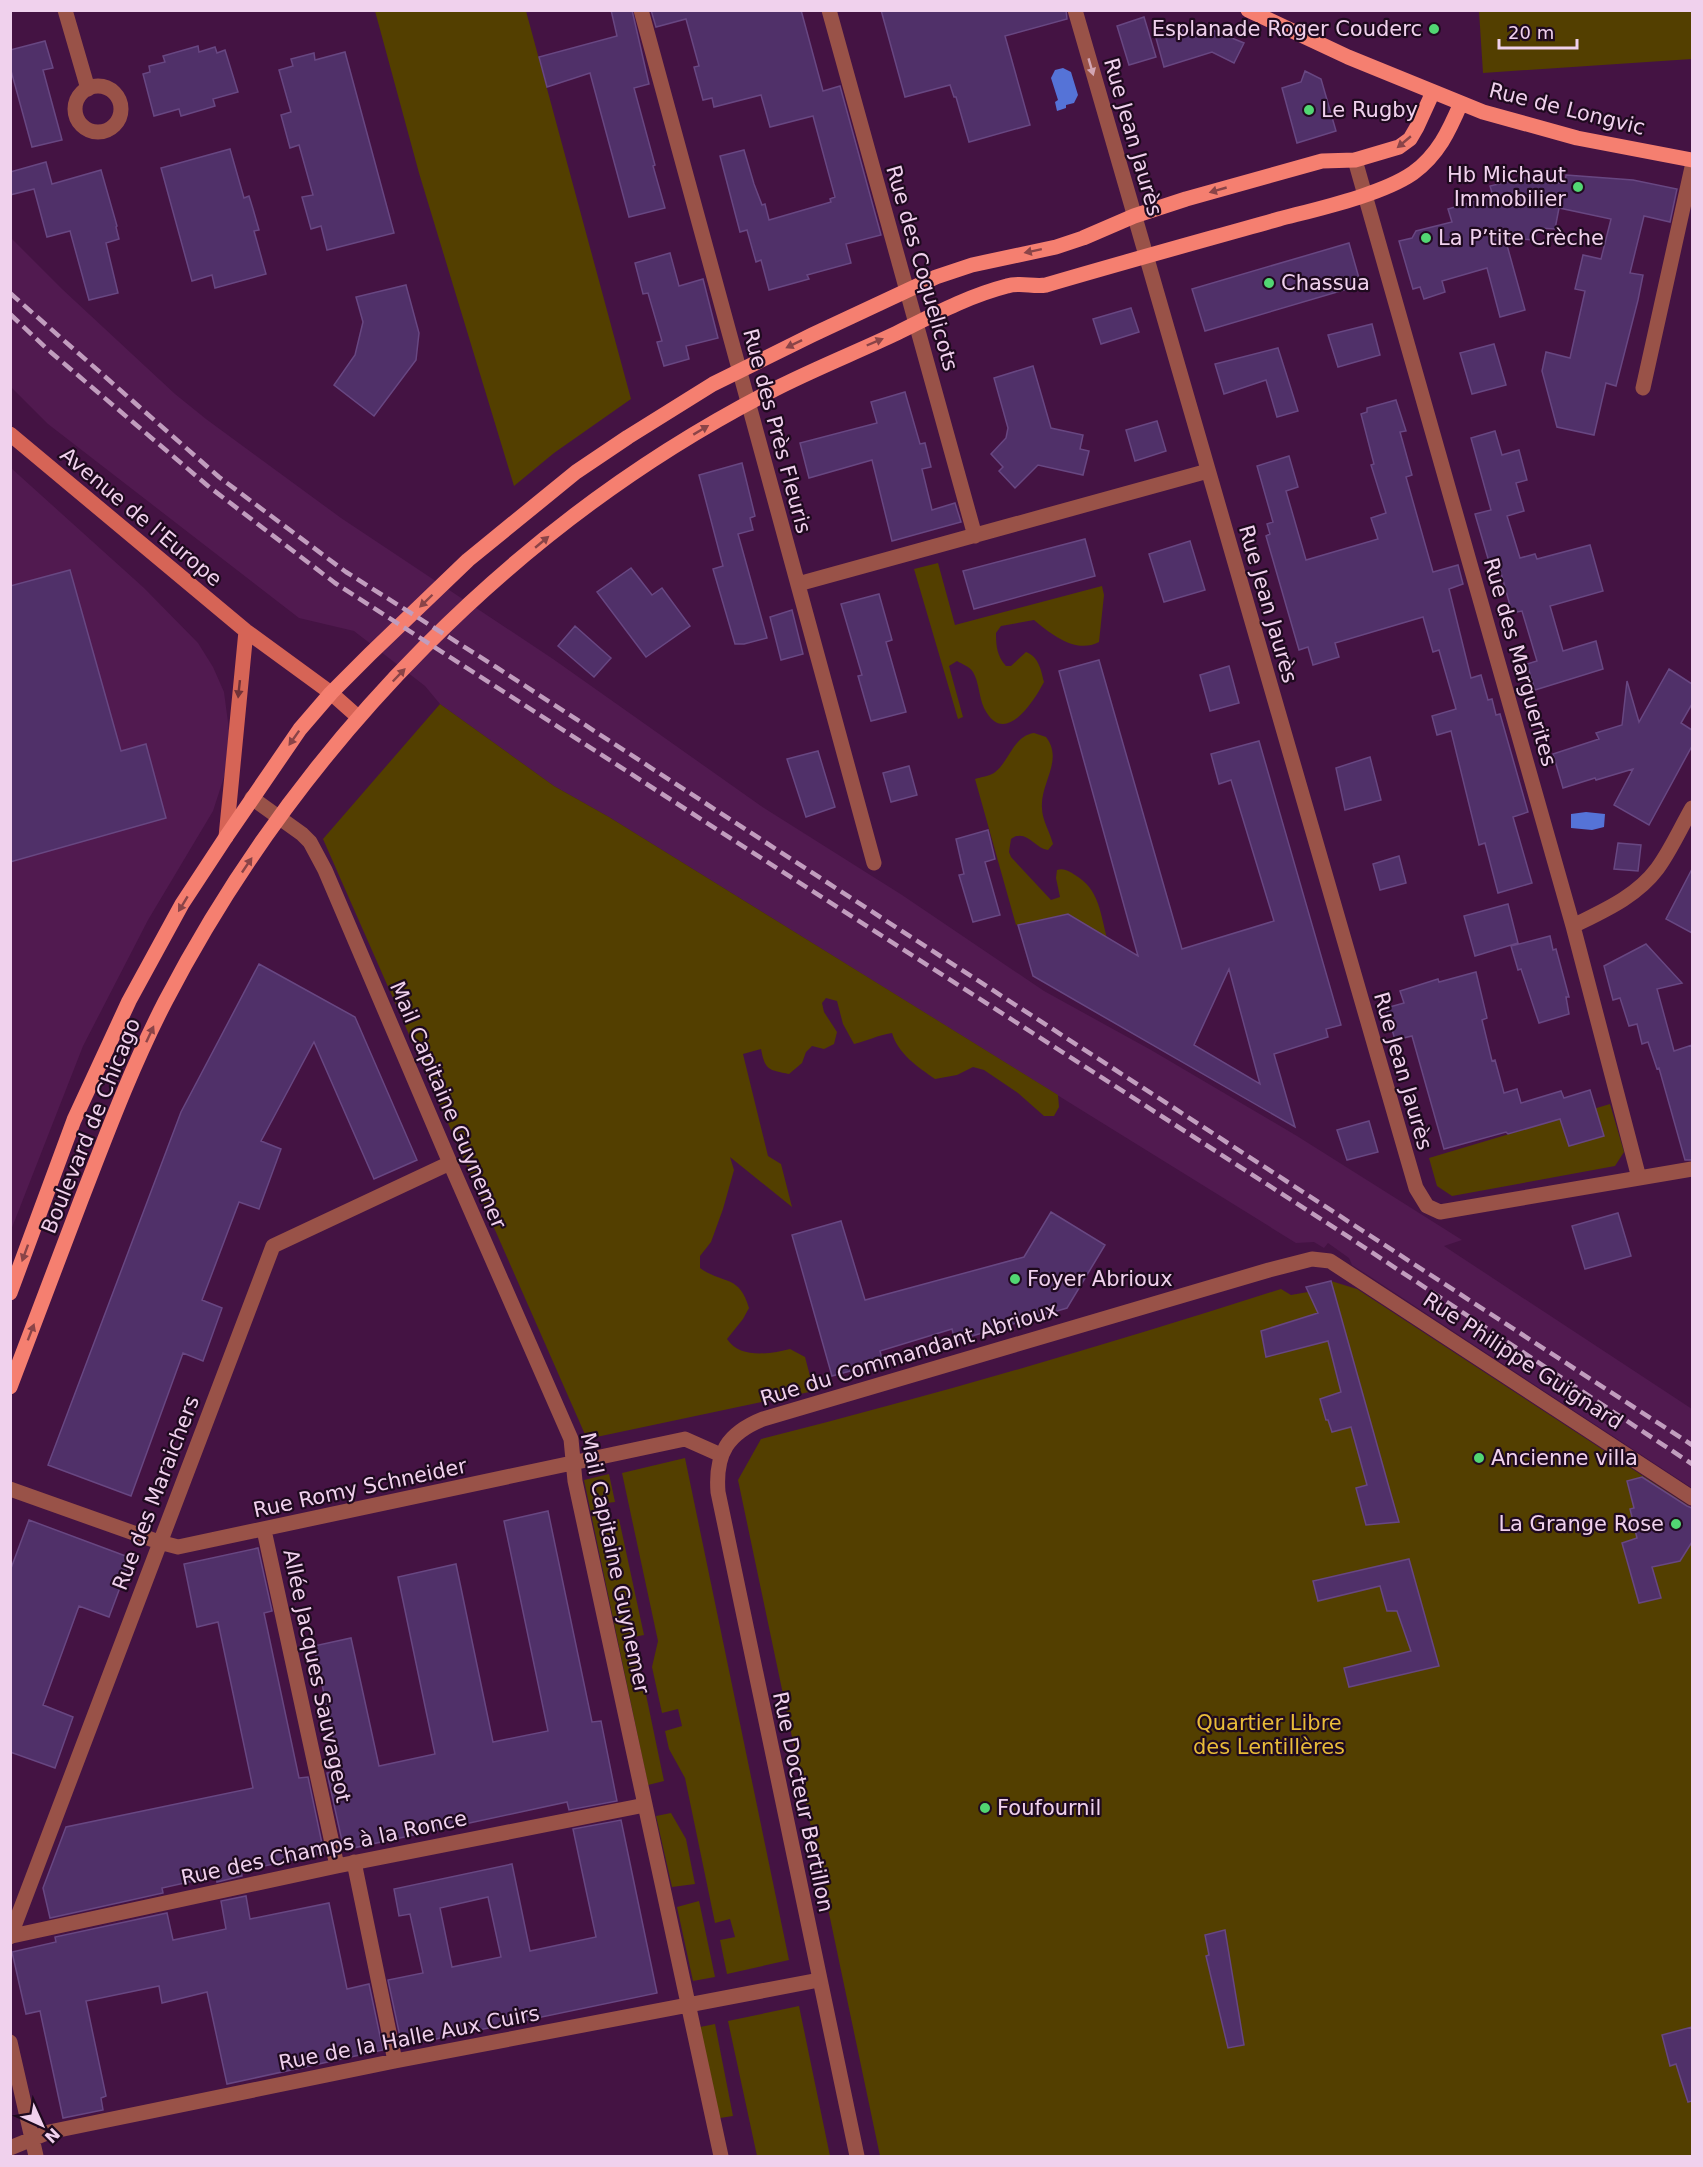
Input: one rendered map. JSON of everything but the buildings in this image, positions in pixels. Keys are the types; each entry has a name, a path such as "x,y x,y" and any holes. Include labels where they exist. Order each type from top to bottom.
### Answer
{"main road":[{"name":"Rue de Longvic","path":"1248,10 1348,57 1483,112 1578,138 1692,160"},
{"name":"Boulevard de Chicago","path":"10,1293 74,1120 129,1001 182,904 300,729 331,693 468,560 576,472 692,396 739,370 936,277 972,265 1056,247 1134,216 1322,161 1355,160 1400,147 1410,139 1433,92"},
{"name":"Boulevard de Chicago","path":"10,1387 120,1096 165,1002 207,927 280,816 331,749 358,717 483,591 562,525 661,455 748,403 825,364 956,304 1009,285 1041,286 1365,194 1406,177 1430,159 1444,140 1461,103"},
{"name":"Avenue de l'Europe","path":"10,434 246,631 331,693 358,717"},
{"path":"226,837 246,631"}],"street":[{"path":"65,10 88,88"},
{"name":"Rue des Près Fleuris","path":"640,10 874,863"},
{"name":"Rue des Coquelicots","path":"829,10 975,536"},
{"name":"Rue Jean Jaurès","path":"1075,10 1416,1188 1427,1206 1440,1212 1639,1178"},
{"name":"Rue des Marguerites","path":"1355,160 1573,926 1639,1178"},
{"path":"1643,388 1692,167"},
{"path":"798,584 1208,471"},
{"name":"Mail Capitaine Guynemer","path":"252,798 280,816 310,842 325,870 571,1439 575,1481 720,2157"},
{"path":"1573,926 1608,909 1642,885 1657,868 1692,808"},
{"name":"Rue des Maraichers","path":"11,1936 273,1246 450,1163"},
{"path":"1639,1178 1692,1169"},
{"name":"Rue du Commandant Abrioux","path":"721,1455 735,1434 748,1425 764,1419 1269,1270 1312,1259 1330,1261"},
{"name":"Rue Philippe Guignard","path":"1330,1261 1692,1497"},
{"name":"Rue Romy Schneider","path":"10,1489 178,1547 685,1439 721,1455"},
{"name":"Rue Docteur Bertillon","path":"721,1455 717,1478 718,1492 857,2157"},
{"name":"Allée Jacques Sauvageot","path":"264,1530 337,1866"},
{"name":"Rue des Champs à la Ronce","path":"11,1936 354,1862 645,1805"},
{"path":"354,1862 396,2061"},
{"name":"Rue de la Halle Aux Cuirs","path":"10,2148 49,2132 396,2061 819,1980"},
{"path":"10,2042 36,2157"}],"shaded area":[{"path":"10,237 62,289 175,394 341,518 553,659 761,806 902,895 1044,991 1151,1050 1297,1136 1462,1240 1444,1246 1692,1409 1692,1488 1352,1265 1349,1258 1328,1243 1324,1248 1314,1242 1296,1243 609,817 554,786 440,704 425,686 354,631 299,618 48,424 11,387"},
{"path":"11,468 144,588 198,643 213,667 224,692 229,730 225,774 213,811 148,920 83,1046 11,1230"}],"green space":[{"path":"375,11 526,11 631,399 554,453 514,486 419,173"},
{"path":"1479,11 1692,11 1692,59 1483,73"},
{"path":"938,563 955,625 1102,586 1104,595 1099,642 1082,646 1073,644 1056,637 1034,620 1001,626 996,633 996,642 999,655 1006,666 1011,666 1026,652 1037,661 1044,682 1033,701 1017,718 1009,723 1000,724 992,719 984,708 973,672 957,661 949,666 963,717 958,719 914,569"},
{"path":"440,704 554,786 609,817 1058,1095 1059,1107 1054,1116 1044,1116 1018,1093 984,1070 973,1067 957,1075 935,1079 904,1054 892,1033 854,1044 843,1024 837,1001 826,998 822,1003 824,1012 837,1032 834,1044 824,1049 812,1046 806,1052 802,1063 789,1074 769,1068 764,1061 761,1049 743,1054 768,1156 781,1164 792,1207 730,1157 734,1170 711,1242 700,1256 700,1268 735,1285 745,1297 749,1308 727,1339 740,1350 747,1352 774,1352 790,1349 805,1357 814,1391 587,1439 323,839"},
{"path":"1034,733 1046,737 1053,754 1042,808 1053,844 1048,850 1043,849 1026,837 1016,836 1011,839 1009,852 1051,900 1060,897 1056,878 1057,870 1066,870 1083,881 1094,894 1107,938 1068,914 1016,925 975,779 994,773 1021,739"},
{"path":"1610,1104 1624,1152 1615,1166 1452,1196 1437,1186 1429,1158"},
{"name":"Quartier Libre des Lentillères","path":"1331,1281 1357,1289 1692,1508 1692,2156 880,2156 738,1480 761,1439 1022,1368 1281,1289 1291,1295 1308,1292 1312,1285"},
{"path":"685,1458 789,1960 727,1974 720,1940 735,1937 730,1919 715,1923 685,1778 669,1749 665,1731 682,1726 678,1709 662,1713 652,1667 658,1641 622,1473"},
{"path":"609,1474 615,1502 599,1504 603,1521 619,1519 644,1635 634,1637 664,1781 648,1785 584,1480"},
{"path":"671,1813 686,1839 695,1884 672,1887 656,1816"},
{"path":"699,1901 715,1977 693,1981 677,1907"},
{"path":"799,2006 830,2156 757,2156 728,2021"},
{"path":"715,2024 733,2116 720,2118 700,2027"}],"water":[{"path":"1063,68 1071,72 1078,95 1074,103 1057,111 1055,102 1058,100 1051,78 1055,70"},
{"path":"1586,812 1605,814 1604,827 1592,830 1571,828 1571,814"}],"railway":[{"path":"10,293 219,477 346,572 496,667 1692,1445"},
{"path":"10,314 47,349 208,486 335,583 1338,1230 1692,1464"}],"place":[{"name":"Esplanade Roger Couderc","path":"1434,29"},
{"name":"Le Rugby","path":"1309,110"},
{"name":"Hb Michaut Immobilier","path":"1578,187"},
{"name":"La P’tite Crèche","path":"1426,238"},
{"name":"Chassua","path":"1269,283"},
{"name":"Foyer Abrioux","path":"1015,1279"},
{"name":"Ancienne villa","path":"1479,1458"},
{"name":"La Grange Rose","path":"1676,1524"},
{"name":"Foufournil","path":"985,1808"}]}
